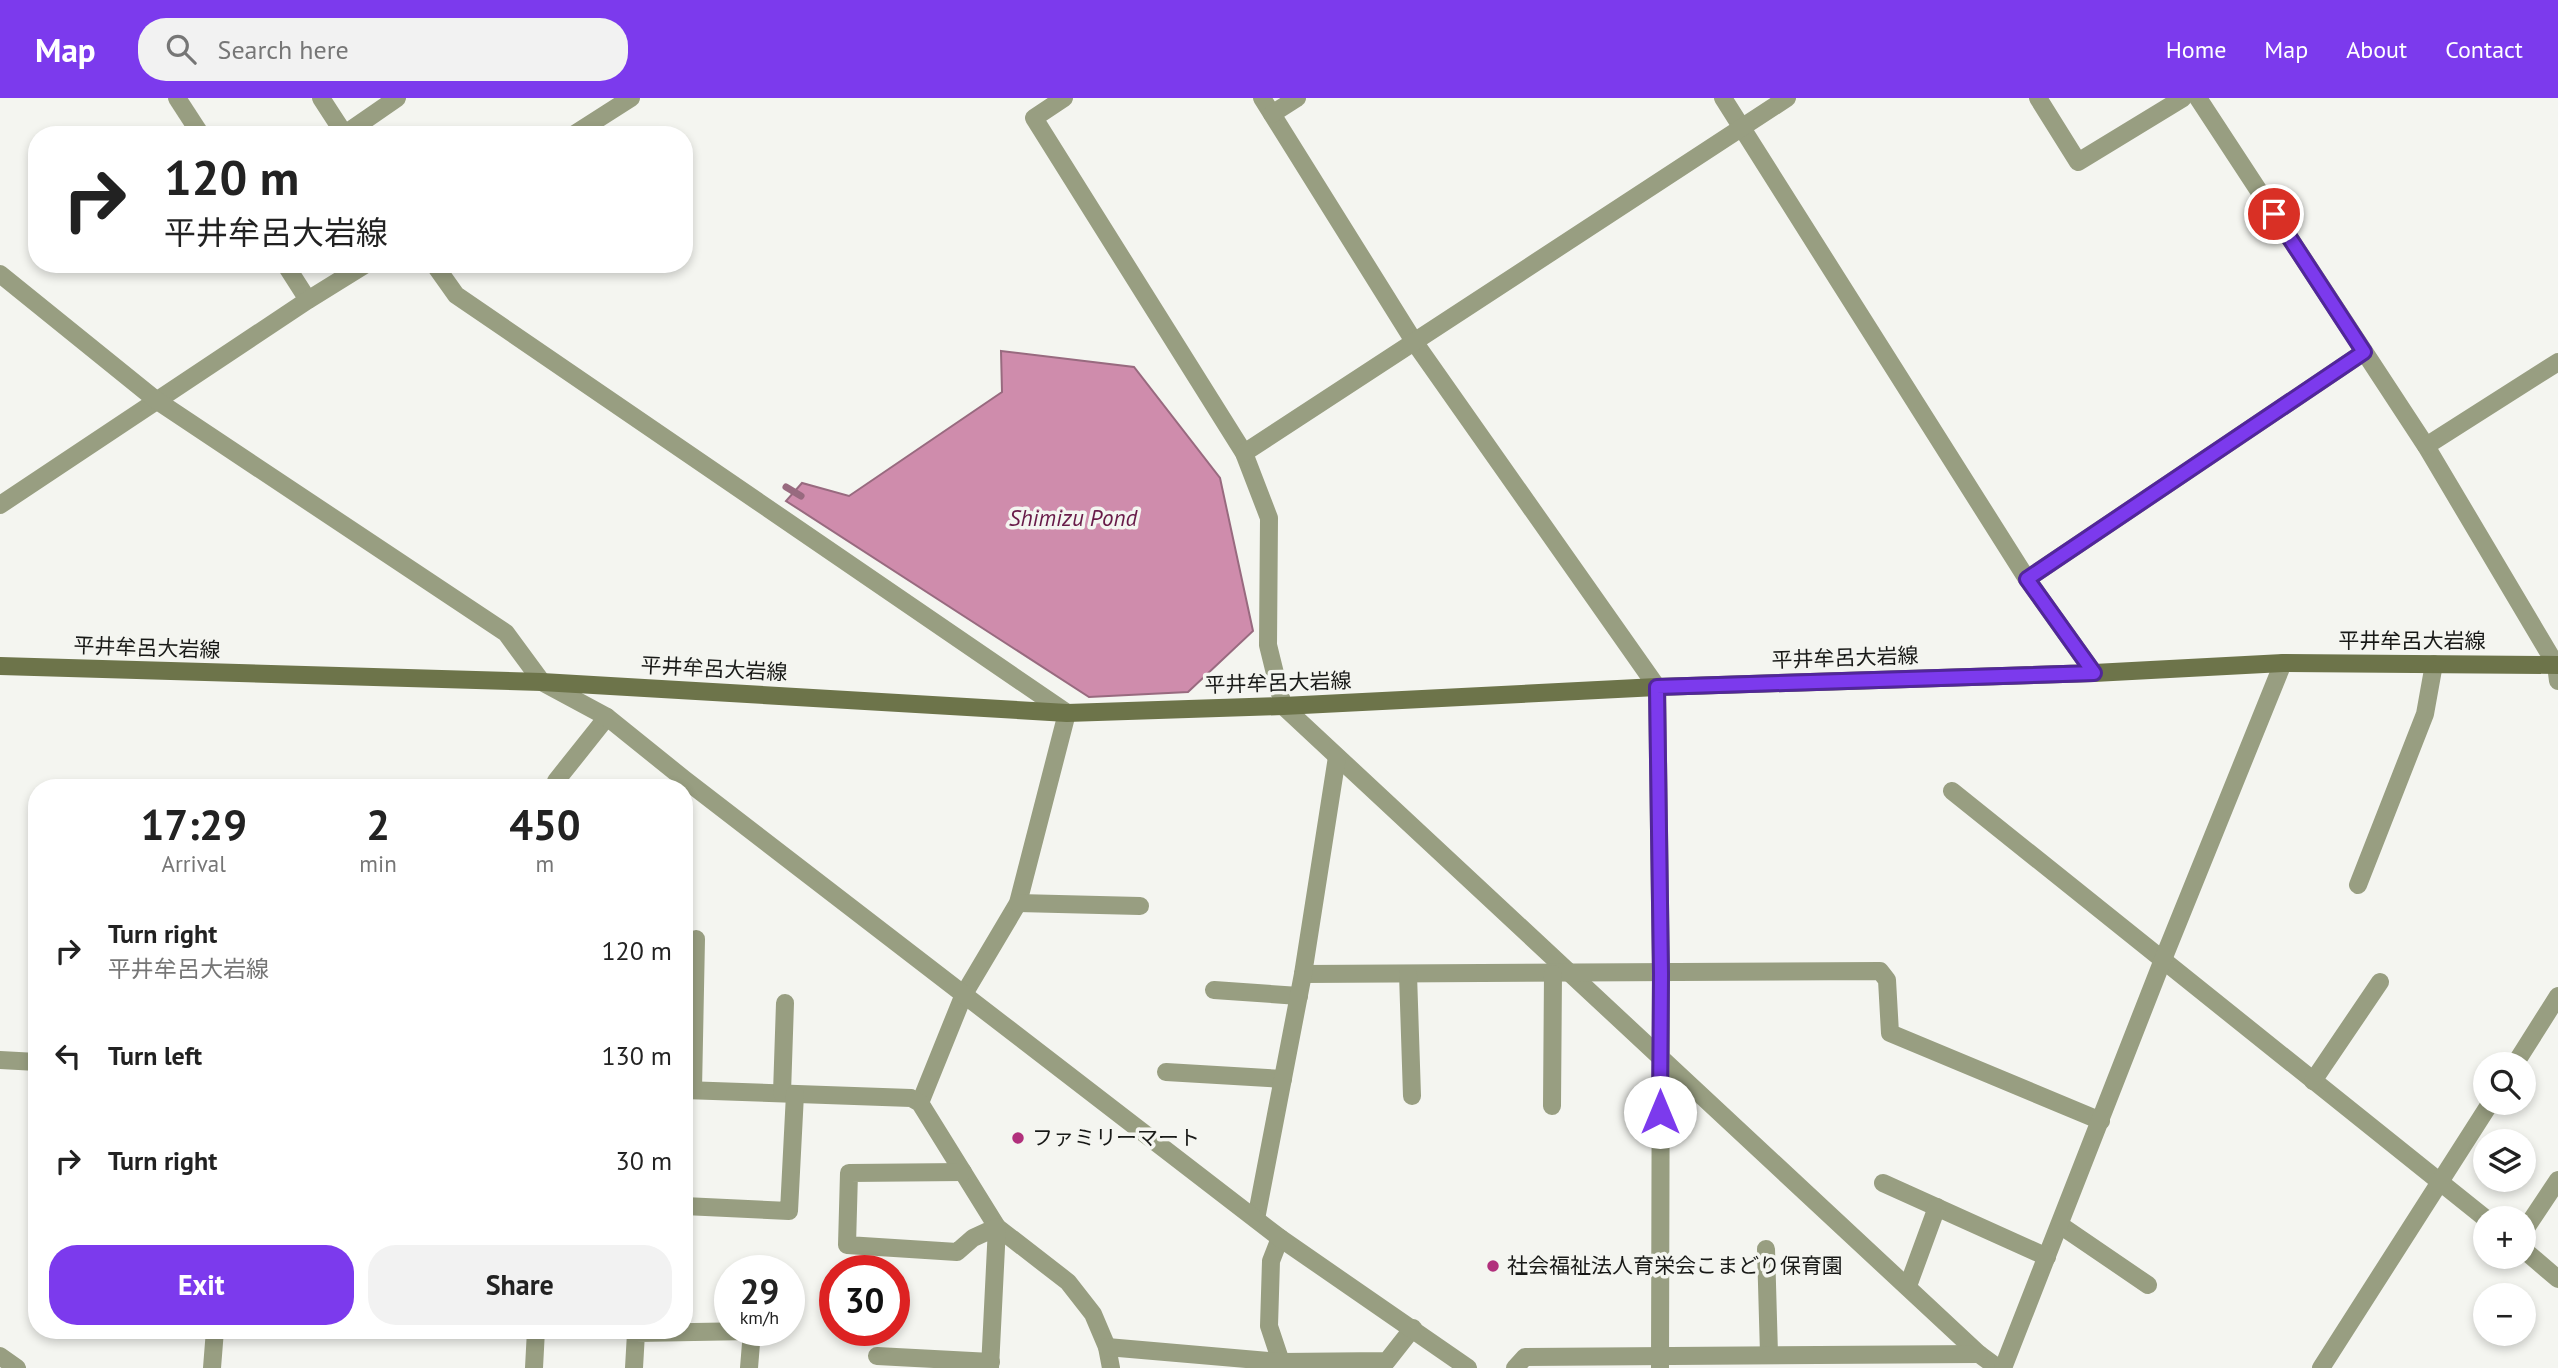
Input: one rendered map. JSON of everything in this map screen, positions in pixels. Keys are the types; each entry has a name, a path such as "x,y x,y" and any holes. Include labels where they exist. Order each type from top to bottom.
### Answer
{"main road":[{"name":"平井牟呂大岩線","path":"0,666 542,682 1068,713 1283,706 1657,687 2094,673 2283,663 2434,664 2557,670"}],"street":[{"path":"177,98 195,126"},
{"path":"321,98 340,126"},
{"path":"357,126 397,98"},
{"path":"587,126 631,98"},
{"path":"1064,98 1034,118 1244,453 1269,518 1268,645 1283,706 1561,974 1660,1058 1979,1354 1998,1368"},
{"path":"1262,98 1415,343 1657,687 1661,974 1660,1361"},
{"path":"1272,114 1297,98"},
{"path":"1723,98 2027,579 2094,673"},
{"path":"1244,453 1787,98"},
{"path":"2038,98 2078,162 2183,98"},
{"path":"2198,98 2426,446 2557,670"},
{"path":"291,273 308,300"},
{"path":"0,505 352,273"},
{"path":"440,273 456,295 1068,713 1018,903 964,994 920,1102"},
{"path":"0,274 156,400 506,634 542,682 607,717 687,779"},
{"path":"2027,579 2364,352"},
{"path":"2426,446 2558,362"},
{"path":"2003,1368 2283,663"},
{"path":"2358,885 2425,714 2434,664"},
{"path":"558,779 607,717"},
{"path":"1255,1219 1303,974 1337,757"},
{"path":"693,784 1280,1238 1468,1368"},
{"path":"1952,791 2162,962 2473,1208"},
{"path":"1018,903 1140,906"},
{"path":"693,1004 696,939"},
{"path":"1303,974 1880,971 1887,980 1890,1033 2101,1121"},
{"path":"1408,974 1412,1096"},
{"path":"1552,1106 1561,974"},
{"path":"2314,1081 2381,982"},
{"path":"1214,990 1299,996"},
{"path":"2523,1052 2558,996"},
{"path":"693,1206 789,1211 789,1093 785,1003"},
{"path":"0,1060 28,1062"},
{"path":"1166,1072 1283,1079"},
{"path":"693,1090 911,1098 920,1102 997,1227 1068,1282 1093,1314 1107,1347 1111,1368"},
{"path":"2321,1368 2483,1115"},
{"path":"963,1172 849,1173 847,1245 957,1252 973,1238 997,1227"},
{"path":"2536,1213 2558,1180"},
{"path":"1883,1182 2047,1257"},
{"path":"1908,1286 1937,1207"},
{"path":"2060,1225 2148,1285"},
{"path":"877,1356 990,1365 997,1227"},
{"path":"1280,1238 1271,1261 1269,1326 1282,1365"},
{"path":"1766,1250 1769,1354"},
{"path":"2536,1260 2558,1279"},
{"path":"1107,1347 1282,1365 1387,1361 1413,1328"},
{"path":"693,1332 752,1331 750,1368"},
{"path":"212,1368 214,1339"},
{"path":"534,1368 536,1339"},
{"path":"634,1368 636,1339"},
{"path":"1515,1368 1525,1356 1660,1361 1769,1354 1825,1361 1979,1354"},
{"path":"0,1356 17,1368"}],"water":[{"name":"Shimizu Pond","path":"1001,351 1134,367 1220,478 1253,631 1188,692 1089,697 786,501 802,483 849,496 1002,392"}],"waterway":[{"path":"786,487 801,496"}],"place":[{"name":"ファミリーマート","path":"1018,1138"},
{"name":"社会福祉法人育栄会こまどり保育園","path":"1493,1266"}],"route":[{"path":"1660,1112 1657,687 2094,673 2027,579 2364,352 2274,214"}]}
